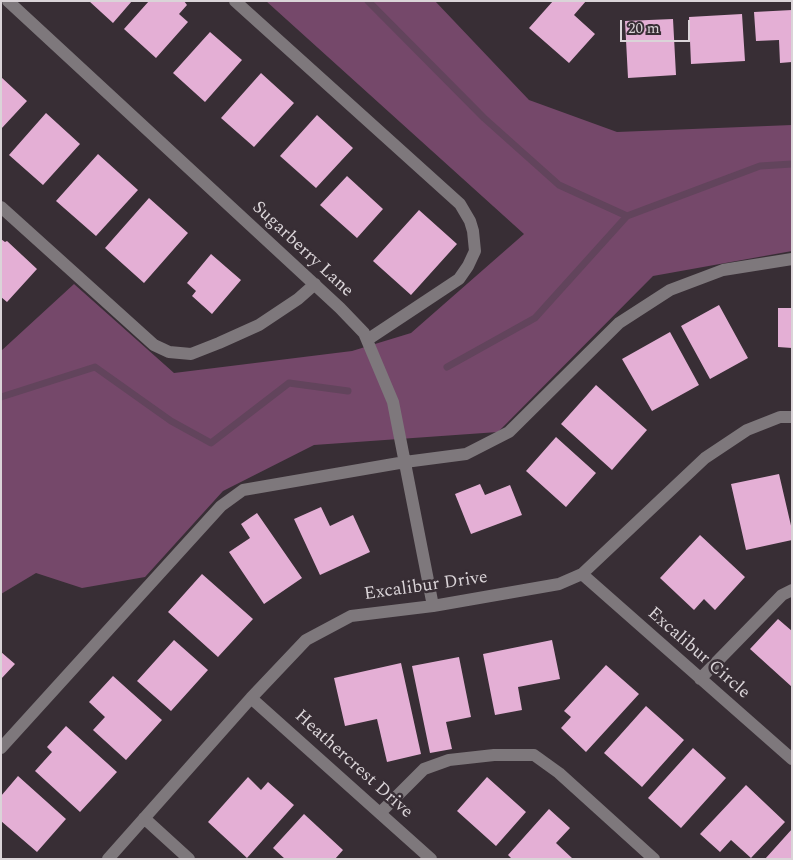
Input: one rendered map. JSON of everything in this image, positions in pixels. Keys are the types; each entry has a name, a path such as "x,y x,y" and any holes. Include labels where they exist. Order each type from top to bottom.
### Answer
{"street":[{"name":"Sugarberry Lane","path":"8,1 315,284 364,333 393,402 433,606"},
{"path":"235,1 460,204 470,221 475,251 459,279 366,340"},
{"path":"1,207 154,345 169,352 191,354 259,325 298,299 315,284"},
{"path":"1,748 221,506 243,490 405,462 466,454 509,432 619,323 670,290 723,270 792,259"},
{"name":"Excalibur Drive","path":"108,859 251,698 306,640 351,616 433,606 559,584 582,574 705,458 747,430 780,417 792,417"},
{"name":"Excalibur Circle","path":"582,574 792,759"},
{"path":"700,679 782,595 792,590"},
{"name":"Heathercrest Drive","path":"251,698 431,859"},
{"path":"380,813 424,769 449,760 494,755 534,755 559,774 654,859"},
{"path":"144,818 189,859"}],"shaded area":[{"path":"266,1 435,1 529,100 617,132 792,125 792,251 653,276 498,432 314,445 223,491 145,577 82,588 36,573 1,594 1,351 74,284 174,373 352,351 411,333 524,234"}],"building":[{"path":"89,1 132,1 113,23"},
{"path":"149,1 184,1 187,5 179,14 188,22 156,58 124,29"},
{"path":"553,1 586,1 574,15 595,34 569,63 529,28"},
{"path":"792,10 792,62 780,63 779,40 756,41 754,12"},
{"path":"742,14 745,61 691,64 689,17"},
{"path":"673,19 676,75 628,78 625,21"},
{"path":"210,32 242,60 205,102 173,73"},
{"path":"261,73 294,103 254,147 221,118"},
{"path":"1,77 27,101 1,129"},
{"path":"46,113 80,144 43,185 9,155"},
{"path":"317,115 353,148 316,188 280,156"},
{"path":"98,154 138,190 96,236 56,201"},
{"path":"347,176 383,209 357,238 320,205"},
{"path":"149,198 188,233 144,283 105,248"},
{"path":"419,210 457,244 411,295 373,261"},
{"path":"1,239 5,242 7,241 37,269 7,302 1,297"},
{"path":"211,254 241,280 212,314 192,296 196,291 187,283"},
{"path":"719,305 748,358 710,379 681,326"},
{"path":"778,308 792,308 792,348 778,347"},
{"path":"670,332 699,385 652,411 622,359"},
{"path":"596,385 647,430 612,470 561,424"},
{"path":"556,437 596,473 566,507 526,471"},
{"path":"779,474 792,530 792,540 746,550 731,484"},
{"path":"480,484 485,495 510,485 522,515 471,534 455,494"},
{"path":"321,507 330,526 353,515 370,552 320,575 294,519"},
{"path":"257,513 302,578 264,604 229,552 250,538 241,524"},
{"path":"700,535 745,577 715,610 704,599 694,610 660,578"},
{"path":"202,574 253,619 218,657 168,612"},
{"path":"778,619 792,631 792,687 750,649"},
{"path":"174,640 208,670 171,711 137,681"},
{"path":"552,640 560,679 518,687 522,710 495,715 483,654"},
{"path":"1,652 15,664 1,679"},
{"path":"459,657 471,717 446,722 452,749 430,753 412,666"},
{"path":"401,663 421,754 387,762 377,719 345,726 334,678"},
{"path":"606,665 639,694 586,752 561,728 571,717 564,711"},
{"path":"113,676 162,720 126,760 93,730 105,717 89,702"},
{"path":"646,706 684,740 642,787 604,753"},
{"path":"66,726 117,772 80,812 35,771 52,752 47,747"},
{"path":"693,748 726,778 681,828 648,798"},
{"path":"18,776 66,819 37,852 1,821 1,796"},
{"path":"248,777 261,790 268,782 294,805 247,858 208,822"},
{"path":"487,777 526,812 496,846 457,811"},
{"path":"746,785 785,822 751,858 731,840 720,852 700,834"},
{"path":"549,809 570,828 556,843 573,859 512,859 508,855"},
{"path":"304,814 343,850 335,859 285,859 273,848"},
{"path":"792,829 792,859 765,859"}],"waterway":[{"path":"368,1 484,118 559,185 627,216"},
{"path":"447,367 535,318 627,216 760,166 792,164"},
{"path":"1,397 95,367 171,421 211,443 289,383 348,391"}]}
